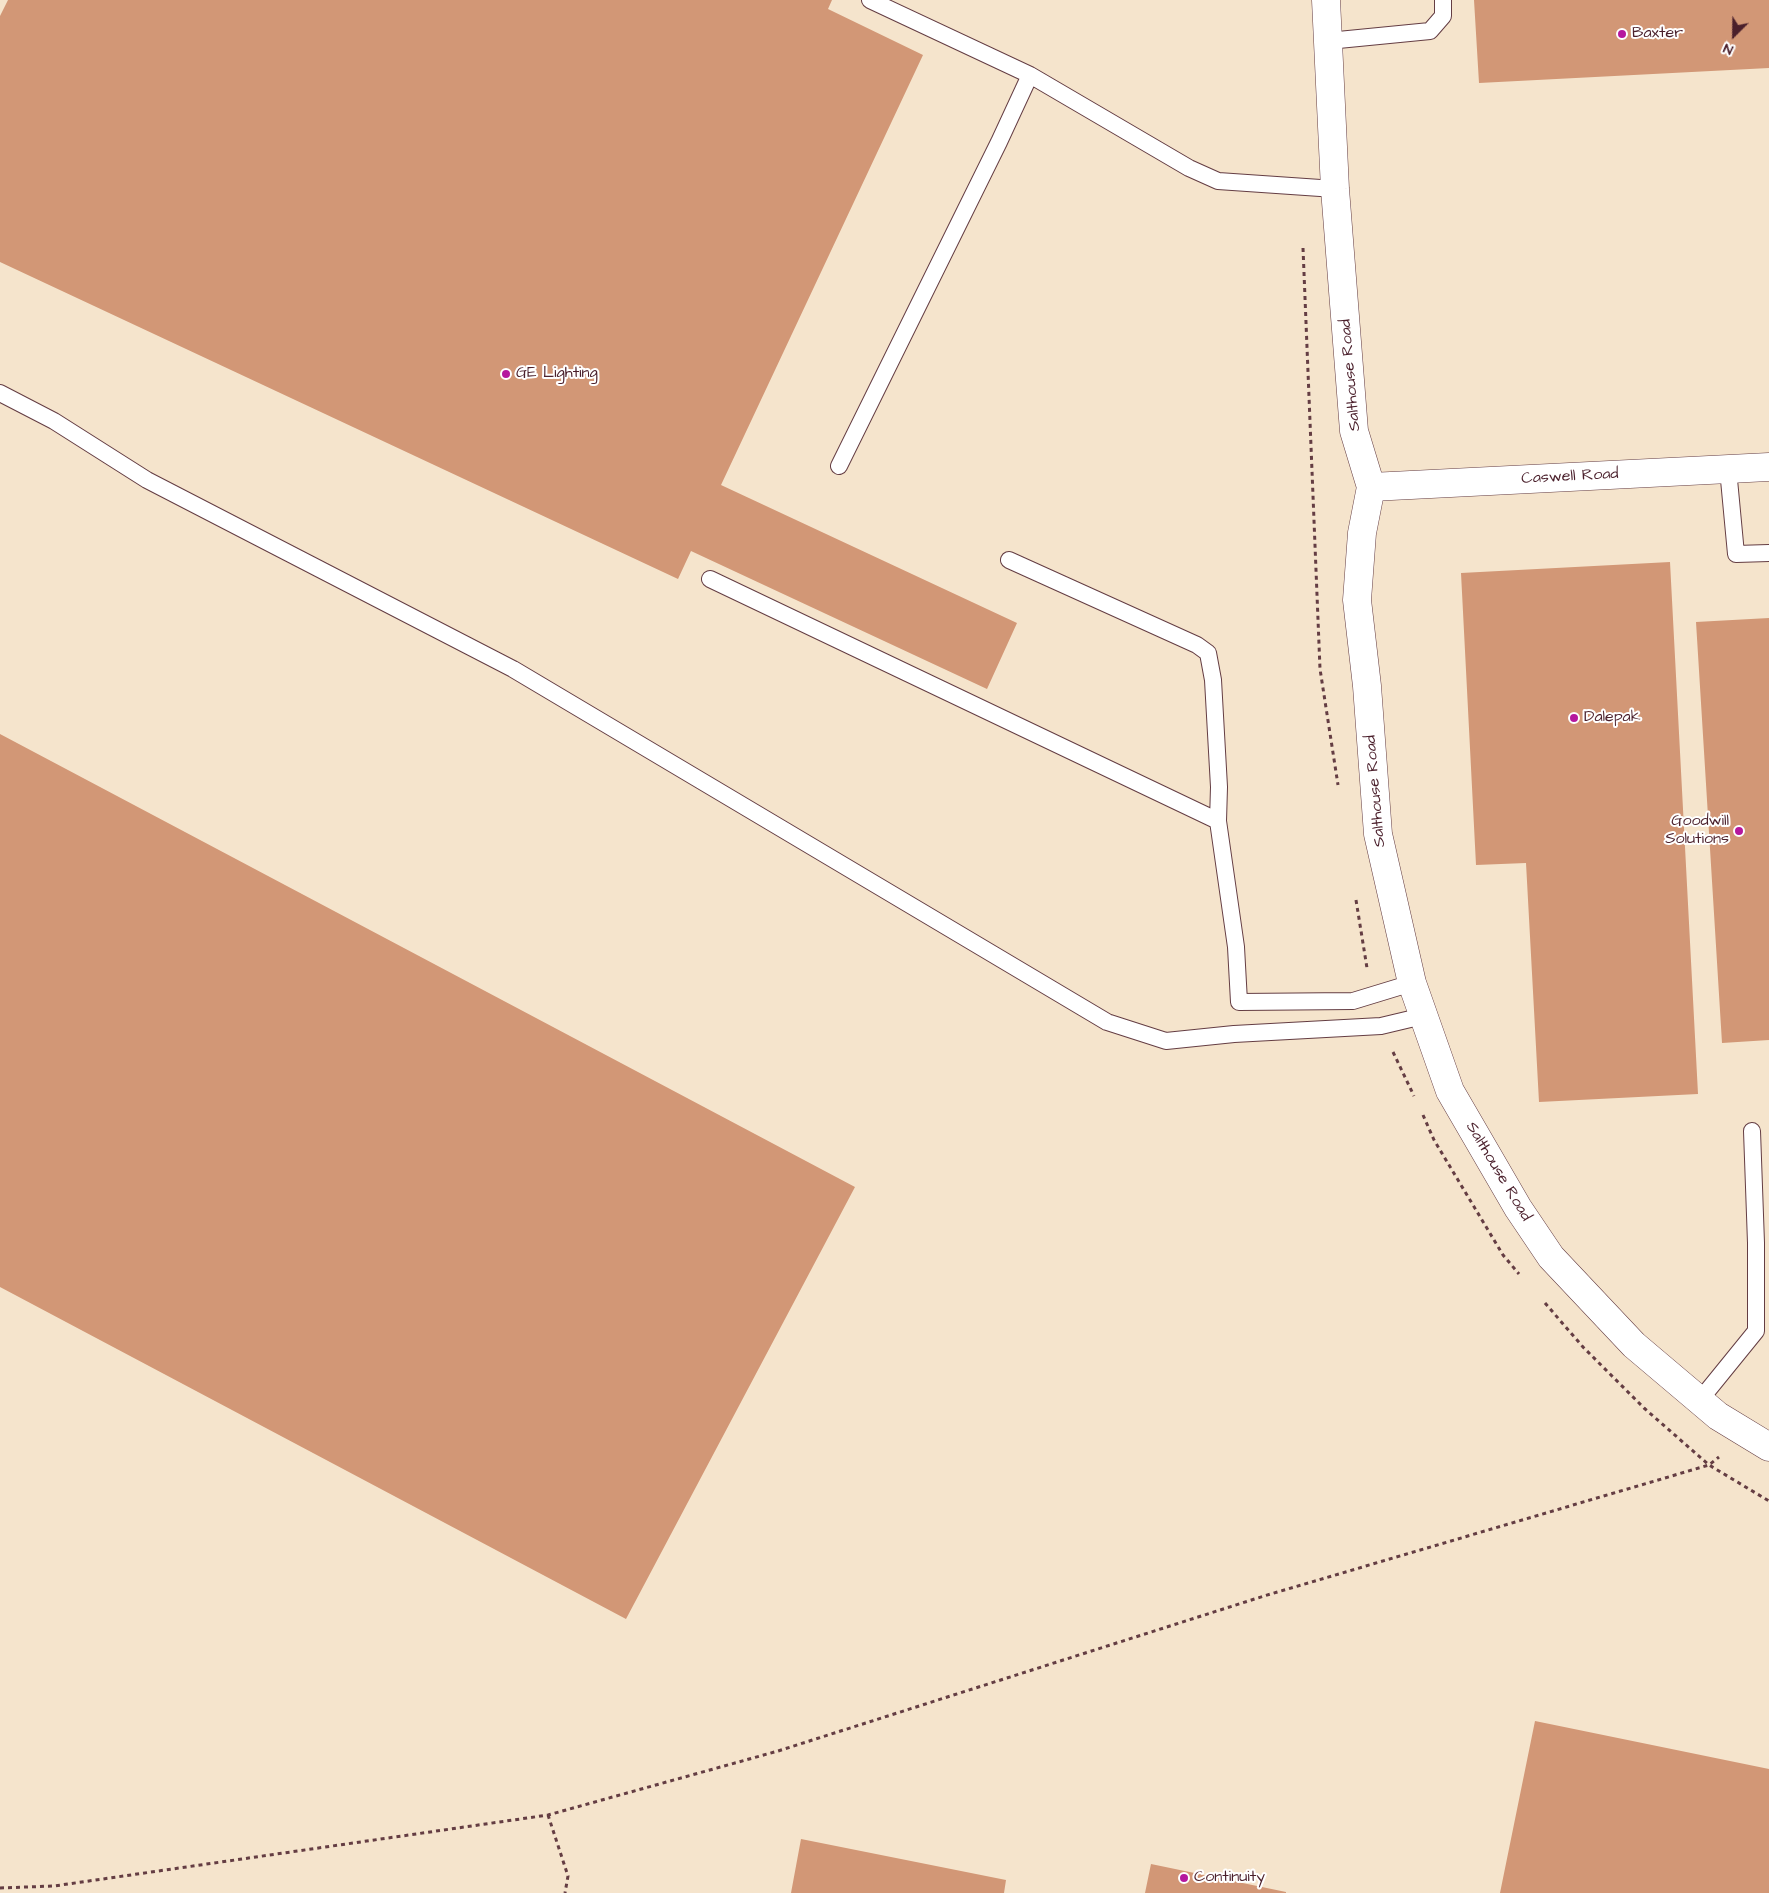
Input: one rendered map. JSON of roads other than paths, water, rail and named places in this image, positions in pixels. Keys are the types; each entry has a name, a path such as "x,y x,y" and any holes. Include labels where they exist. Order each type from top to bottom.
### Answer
{"street":[{"name":"Salthouse Road","path":"1326,0 1335,189 1354,431 1371,487 1362,534 1357,600 1367,686 1378,834 1412,983 1422,1016 1450,1092 1518,1208 1551,1257 1634,1345 1718,1416 1769,1448"},
{"name":"Caswell Road","path":"1371,487 1769,467"}],"lane":[{"path":"870,0 1030,75 1190,168 1218,181 1335,189"},
{"path":"1328,41 1430,31 1444,16 1443,0"},
{"path":"839,466 999,142 1030,75"},
{"path":"0,393 54,422 147,480 513,669 1107,1022 1166,1041 1234,1034 1382,1026 1422,1016"},
{"path":"1728,469 1736,554 1769,553"},
{"path":"1008,560 1197,645 1208,653 1214,689 1219,787 1218,821 1236,947 1239,1002 1353,1001 1412,983"},
{"path":"710,579 1218,821"},
{"path":"1700,1400 1756,1331 1756,1243 1752,1131"}],"place":[{"name":"Baxter","path":"1622,34"},
{"name":"GE Lighting","path":"506,374"},
{"name":"Dalepak","path":"1574,718"},
{"name":"Goodwill Solutions","path":"1739,831"},
{"name":"Continuity","path":"1184,1878"}]}
